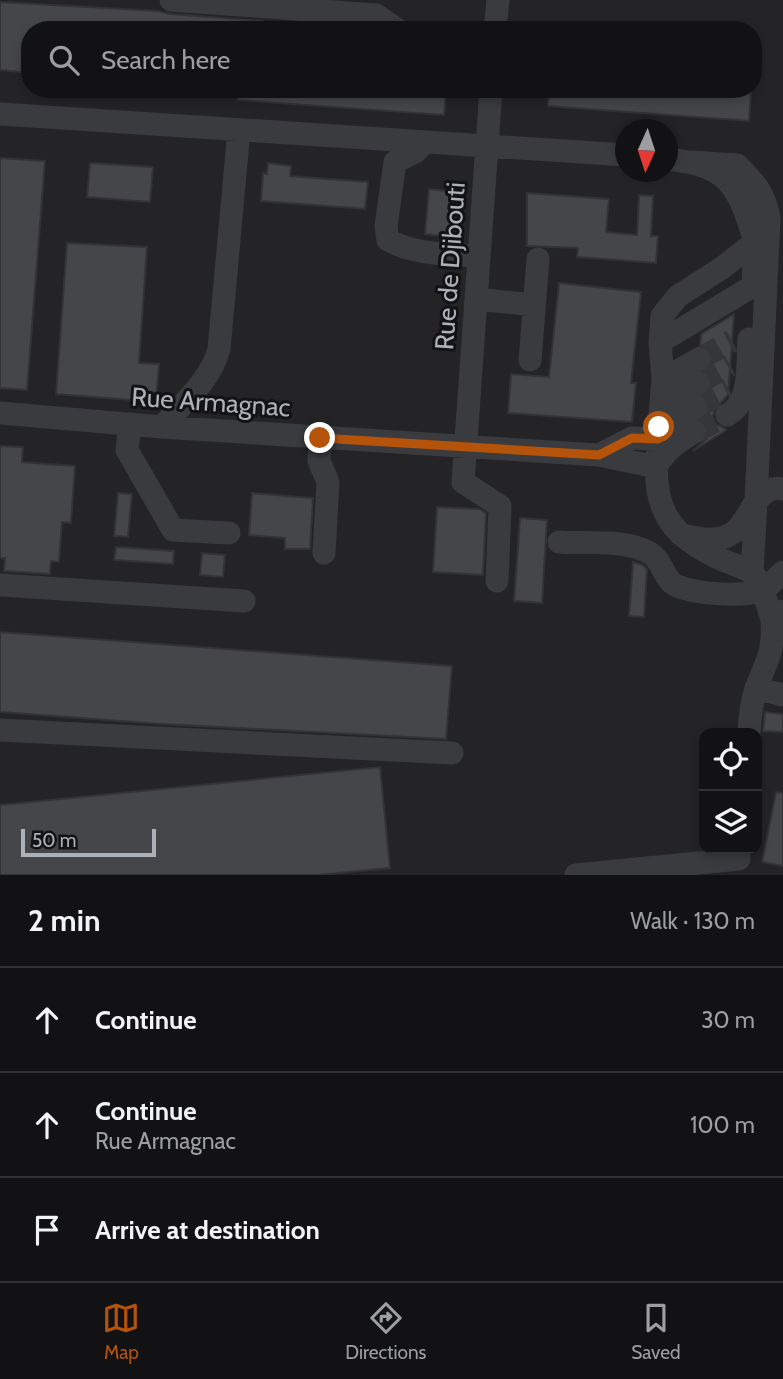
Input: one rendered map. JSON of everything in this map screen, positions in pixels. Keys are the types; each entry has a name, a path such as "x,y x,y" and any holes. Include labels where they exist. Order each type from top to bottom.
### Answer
{"street":[{"path":"171,0 376,15 385,21"},
{"path":"496,21 498,0"},
{"name":"Rue de Djibouti","path":"490,98 463,482 500,506 497,581"},
{"path":"0,114 615,154"},
{"path":"162,427 202,383 216,363 239,130"},
{"path":"425,142 415,152 395,162 386,226 388,240 419,251 480,256"},
{"path":"678,160 737,165 756,184 776,222 756,501 757,581"},
{"path":"691,162 716,171 732,185 744,204 755,242 753,286 739,361 741,404 727,415"},
{"path":"749,728 751,707 774,642 779,610 757,581 695,547 668,522 658,491 656,467 663,379 660,342 662,316 678,296 722,268 755,242"},
{"path":"530,360 538,259"},
{"path":"660,342 753,286"},
{"path":"476,299 534,305"},
{"path":"663,379 699,359"},
{"path":"661,403 698,383"},
{"path":"592,455 632,438 659,433 696,407"},
{"name":"Rue Armagnac","path":"0,413 130,425 592,455 656,467"},
{"path":"130,425 127,450 173,530 229,533"},
{"path":"656,467 666,451 694,432"},
{"path":"320,438 319,461 328,482 324,553"},
{"path":"680,534 692,538 713,538 732,534 756,501 767,491 783,489"},
{"path":"559,542 626,545 649,552 661,563 670,581 683,589 735,595 757,581 783,572"},
{"path":"0,585 244,601"},
{"path":"756,688 783,695"},
{"path":"0,730 452,752"},
{"path":"576,875 739,861"}],"shaded area":[{"path":"0,0 783,0 783,875 0,875"}],"building":[{"path":"0,2 158,11 263,21 21,21 21,72 0,70"},
{"path":"238,98 445,98 444,115"},
{"path":"548,98 750,98 749,121 548,106"},
{"path":"0,158 45,161 27,390 0,388"},
{"path":"90,163 153,167 150,202 87,197"},
{"path":"268,163 291,166 290,176 368,182 365,209 261,201 263,173 267,174"},
{"path":"429,189 454,192 450,237 425,234"},
{"path":"527,193 609,199 606,232 637,235 639,195 653,196 651,236 658,236 656,263 577,257 578,248 527,246"},
{"path":"67,243 147,247 139,363 159,364 156,402 56,394"},
{"path":"559,283 641,292 631,383 636,383 632,422 508,413 511,374 549,377"},
{"path":"734,314 728,395 715,409 713,416 716,424 726,429 693,451 707,438 706,425 701,420 710,408 709,401 704,396 712,384 706,371 713,359 711,352 700,345 701,334"},
{"path":"0,446 23,447 22,462 75,466 71,523 62,522 59,562 51,561 50,574 4,571 5,558 0,558"},
{"path":"118,493 132,494 128,537 114,536"},
{"path":"252,493 313,498 310,549 285,549 285,538 249,535"},
{"path":"437,507 479,509 486,513 483,575 433,572"},
{"path":"520,518 547,520 542,603 514,601"},
{"path":"116,547 174,551 173,564 114,560"},
{"path":"202,553 225,555 223,577 200,575"},
{"path":"633,562 647,569 644,617 629,616"},
{"path":"0,632 452,666 446,739 162,724 0,712"},
{"path":"765,712 783,714 783,732 763,731"},
{"path":"380,767 390,868 318,875 0,875 0,805"},
{"path":"776,792 783,793 783,866 762,862"}],"tunnel":[{"path":"699,359 732,341"},
{"path":"698,383 730,365"},
{"path":"696,407 729,390"},
{"path":"694,432 727,415"}],"route":[{"path":"320,438 599,455 632,438 658,439 659,427"}]}
